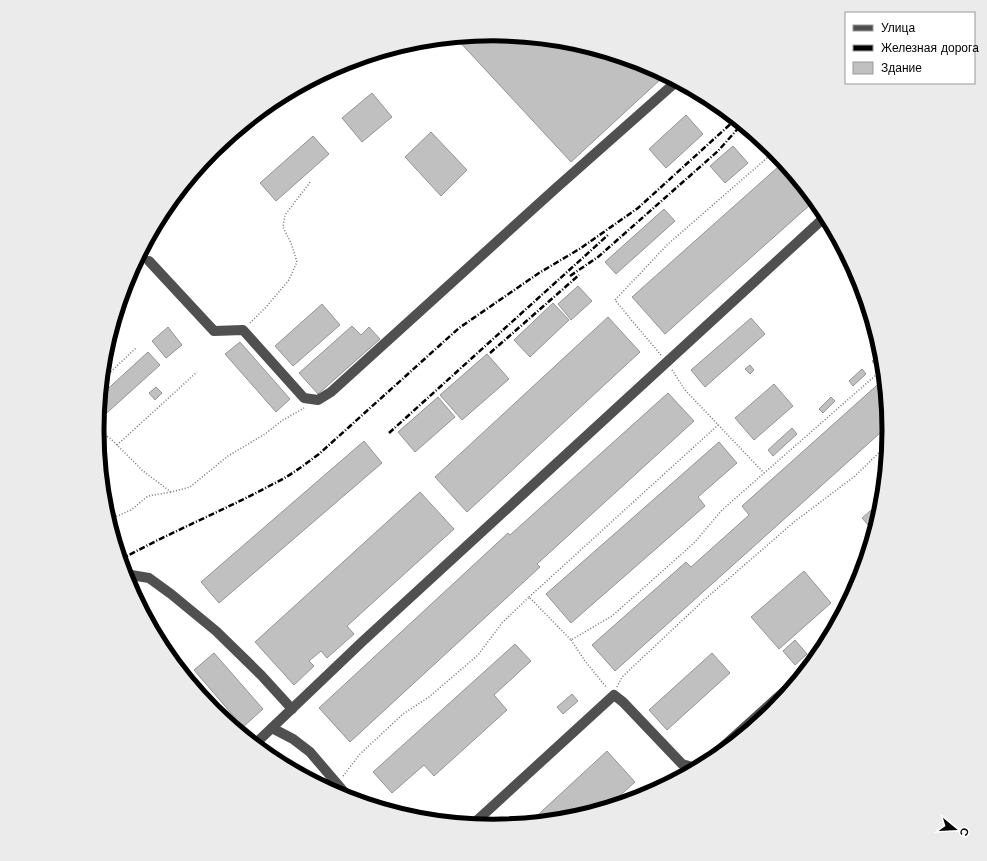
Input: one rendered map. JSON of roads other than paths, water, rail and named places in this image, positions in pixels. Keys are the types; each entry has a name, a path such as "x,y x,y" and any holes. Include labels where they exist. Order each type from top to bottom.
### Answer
{"lane":[{"path":"149,261 214,331 243,330 304,398 318,400 343,382 554,189 673,85"},
{"path":"258,741 369,636 821,220"},
{"path":"132,575 149,578 216,631 261,675 292,709"},
{"path":"478,819 614,694 686,769"},
{"path":"729,741 772,702"},
{"path":"272,728 293,739 310,752 342,789"},
{"path":"682,764 690,766"}],"railway":[{"path":"125,557 254,494 285,477 319,454 459,328 539,273 581,248 638,208 732,122"},
{"path":"570,276 598,257 718,151 739,128"},
{"path":"389,433 608,235"},
{"path":"490,353 579,275"}]}
